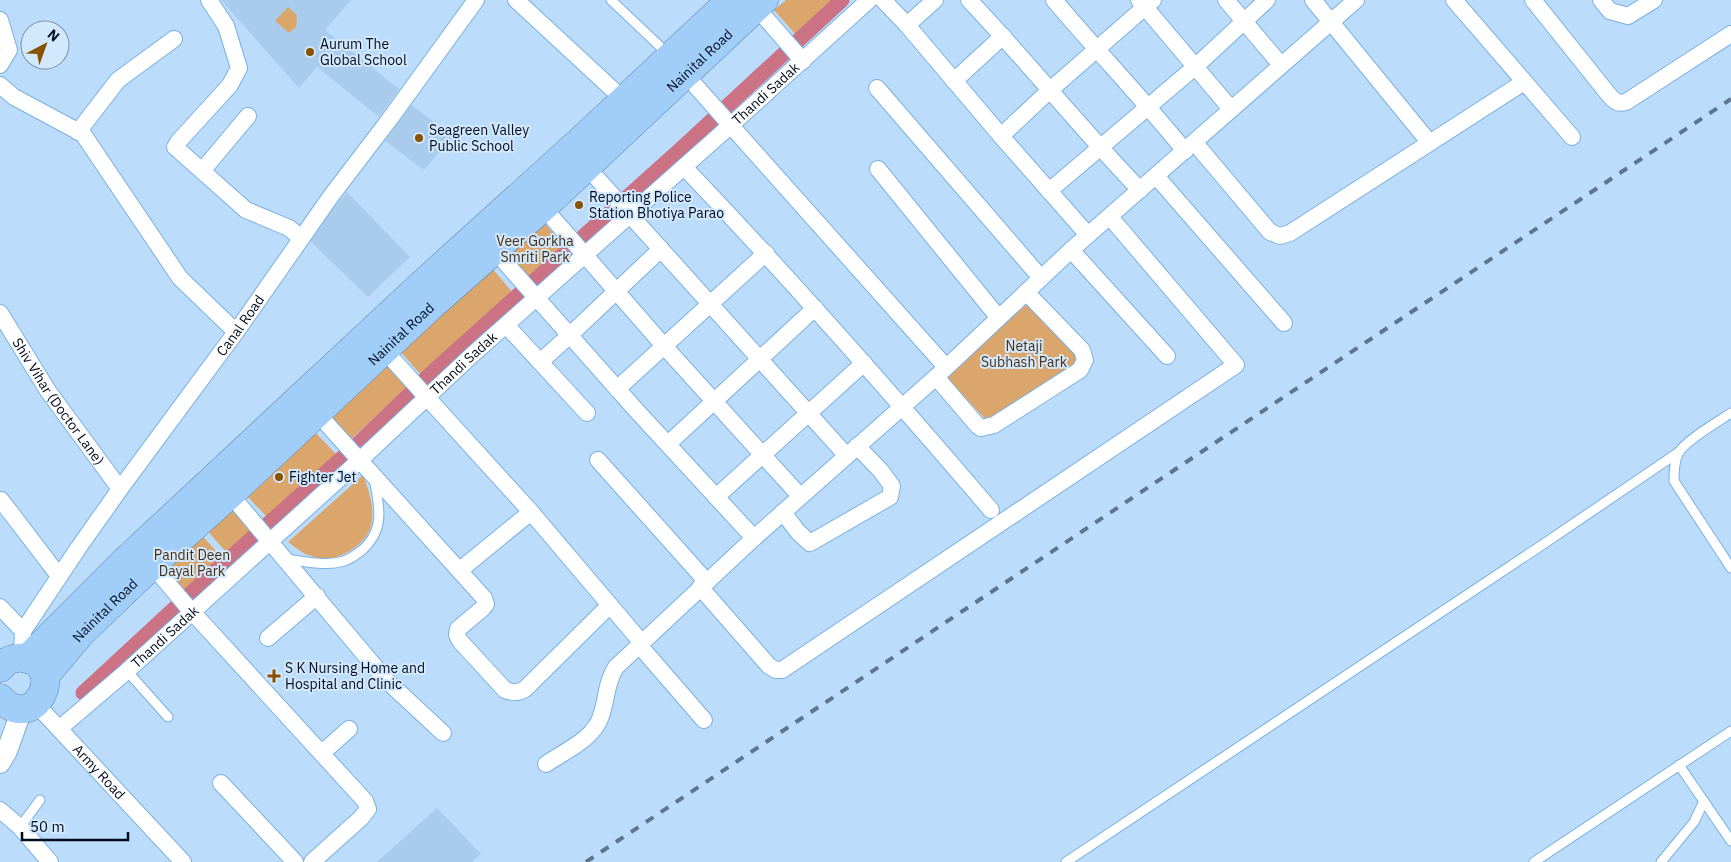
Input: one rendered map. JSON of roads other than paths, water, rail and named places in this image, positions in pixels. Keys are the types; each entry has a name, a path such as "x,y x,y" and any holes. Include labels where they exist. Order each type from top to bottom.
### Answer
{"highway":[{"name":"Nainital Road","path":"24,665 82,632 152,565 222,486 422,285 578,158 678,65 751,2"},
{"name":"Nainital Road","path":"24,665 126,560 317,413 543,207 578,158 624,100 678,65"},
{"path":"12,704 44,691 24,665"}],"street":[{"path":"208,0 226,26 239,68 230,85 178,141 175,147 246,210 288,228 301,238"},
{"name":"Canal Road","path":"24,665 24,631 59,576 120,489 236,332 301,238 476,0"},
{"path":"516,0 624,100"},
{"name":"Thandi Sadak","path":"60,728 128,672 186,604 422,391 506,325 530,291 623,208 684,167 724,117 795,52 869,0"},
{"path":"884,0 1088,235"},
{"path":"907,25 935,0"},
{"path":"969,0 1003,36 1100,148 1140,190"},
{"path":"1054,0 1149,107 1190,147 1270,232 1280,236 1290,232 1524,82"},
{"path":"1226,0 1281,65"},
{"path":"1048,191 1195,67 1267,0"},
{"path":"1313,0 1430,142"},
{"path":"546,764 588,736 596,727 602,715 610,675 616,667 754,538 941,372 1088,235 1356,0"},
{"path":"1454,0 1572,137"},
{"path":"1533,0 1614,101 1619,103 1626,102 1731,34"},
{"path":"1601,0 1610,10 1628,16 1654,0"},
{"path":"751,2 795,52"},
{"path":"1001,136 1146,2 1195,67 1231,109"},
{"path":"0,20 9,50 0,65"},
{"path":"954,81 1003,36"},
{"path":"78,132 118,80 174,39"},
{"path":"678,65 941,372 977,425 981,428 994,425 1080,370 1085,360 1082,350 1026,292"},
{"path":"0,85 14,97 83,134 180,278 236,332"},
{"path":"877,88 1041,278"},
{"path":"202,171 248,116"},
{"path":"578,158 809,413 851,450 881,470 892,486 890,497 810,543 798,532 783,512"},
{"path":"684,167 766,253 902,406 991,510"},
{"path":"878,169 998,317"},
{"path":"1156,176 1284,323"},
{"path":"543,207 664,346 800,496"},
{"path":"598,460 704,585 769,666 776,670 782,670 1236,365 1110,217"},
{"path":"540,362 661,249"},
{"path":"494,250 617,389 754,538"},
{"path":"1072,250 1167,356"},
{"path":"617,389 766,253"},
{"path":"668,444 815,308"},
{"name":"Shiv Vihar (Doctor Lane)","path":"0,313 48,391 120,489"},
{"path":"506,325 587,413"},
{"path":"384,350 531,512 704,720"},
{"path":"716,497 864,363"},
{"path":"317,413 484,598 486,604 458,630 457,636 460,642 505,690 512,693 525,689 610,605"},
{"path":"222,486 317,596 386,680 443,734"},
{"path":"1,500 59,576"},
{"path":"460,570 531,512"},
{"path":"152,565 365,801 368,809 361,818 312,862"},
{"path":"268,638 317,596"},
{"path":"0,607 24,631"},
{"path":"2,750 12,704"},
{"name":"Army Road","path":"12,704 60,728 182,862"},
{"path":"322,753 348,729"},
{"path":"221,783 286,859"},
{"path":"0,810 20,827 50,862"}],"lane":[{"path":"611,0 678,65"},
{"path":"1066,862 1545,543 1679,452 1698,435 1731,413"},
{"path":"1679,452 1674,469 1674,481 1731,568"},
{"path":"285,559 340,563 352,558 368,545 376,533 378,524 374,476"},
{"path":"128,672 168,717"},
{"path":"1534,862 1731,731"},
{"path":"1679,765 1731,841"},
{"path":"20,827 40,800"},
{"path":"1661,862 1694,822 1704,801"}],"waterway":[{"path":"83,693 842,0"}],"railway":[{"path":"586,862 1731,99"}],"place":[{"name":"Aurum The Global School","path":"310,52"},
{"name":"Seagreen Valley Public School","path":"419,138"},
{"name":"Reporting Police Station Bhotiya Parao","path":"579,205"},
{"name":"Fighter Jet","path":"279,477"},
{"name":"S K Nursing Home and Hospital and Clinic","path":"274,676"}],"park label":[{"name":"Veer Gorkha Smriti Park","path":"535,250"},
{"name":"Netaji Subhash Park","path":"1024,354"},
{"name":"Pandit Deen Dayal Park","path":"192,564"}]}
